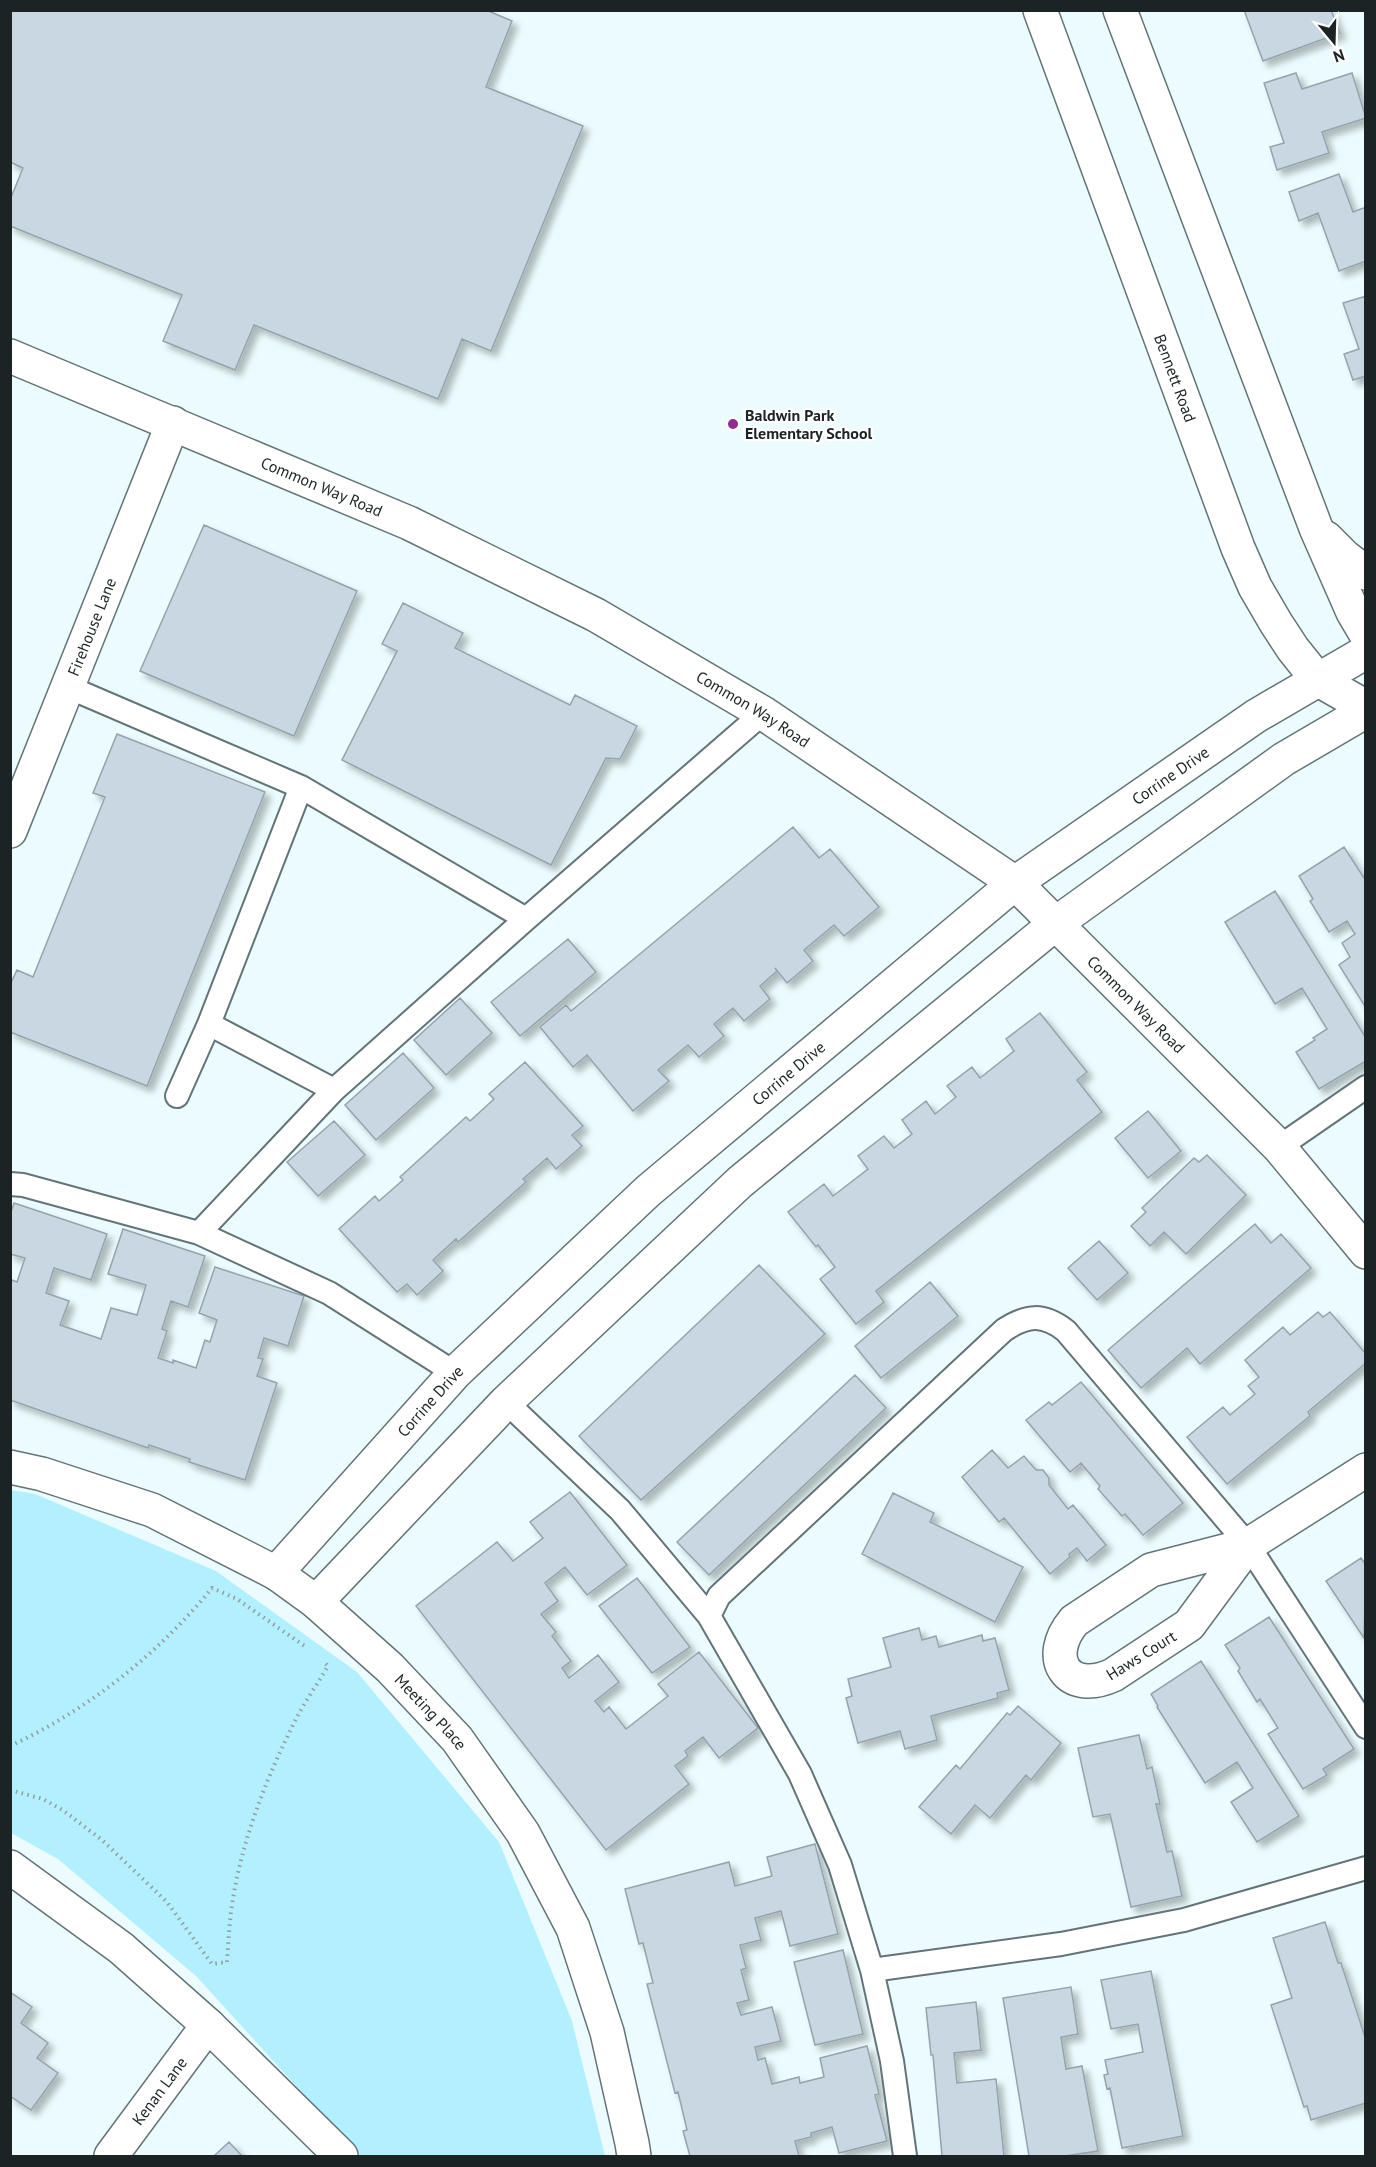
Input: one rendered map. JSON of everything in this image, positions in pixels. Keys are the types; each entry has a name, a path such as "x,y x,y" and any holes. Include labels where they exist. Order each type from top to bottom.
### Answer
{"street":[{"name":"Bennett Road","path":"1040,10 1238,548 1255,587 1293,650 1317,679 1365,709"},
{"path":"1120,10 1316,528 1365,634"},
{"name":"Common Way Road","path":"10,356 398,518 451,543 596,615 763,713 1016,883 1279,1147 1365,1252"},
{"name":"Firehouse Lane","path":"10,831 173,423"},
{"path":"1316,528 1365,573"},
{"name":"Corrine Drive","path":"276,1572 455,1373 648,1191 1016,883 1256,716 1365,652"},
{"path":"316,1602 506,1402 741,1182 1055,924 1284,759 1365,709"},
{"name":"Meeting Place","path":"10,1467 42,1474 152,1510 276,1572 316,1602 390,1668 457,1739 524,1833 573,1928 607,2032 634,2157"},
{"name":"Haws Court","path":"1248,1545 1189,1625 1101,1681 1078,1681 1064,1671 1059,1661 1061,1642 1074,1621 1151,1570 1248,1545 1365,1470"},
{"path":"10,1867 121,1948 208,2025 342,2157"},
{"name":"Kenan Lane","path":"111,2157 208,2025"}],"lane":[{"path":"68,687 302,787 526,919"},
{"path":"200,1233 334,1090 763,713"},
{"path":"177,1096 209,1024 302,787"},
{"path":"209,1024 334,1090"},
{"path":"1279,1147 1365,1087"},
{"path":"10,1184 24,1185 200,1233 329,1293 455,1373"},
{"path":"709,1616 719,1596 1004,1330 1018,1321 1033,1317 1046,1319 1066,1331 1248,1545 1365,1727"},
{"path":"506,1402 620,1510 709,1616 800,1774 840,1865 872,1970 892,2061 905,2157"},
{"path":"872,1970 1061,1944 1184,1920 1365,1868"}],"path":[{"path":"10,1746 51,1725 86,1703 140,1662 198,1606 212,1588 237,1599 310,1650"},
{"path":"10,1790 43,1799 64,1811 102,1840 167,1902 212,1964 227,1962 231,1911 252,1824 274,1767 298,1715 328,1666 322,1661"}],"shaded area":[{"path":"11,1490 35,1494 216,1571 357,1672 499,1842 572,2021 605,2156 360,2156 196,1976 58,1859 11,1833"}],"building":[{"path":"10,10 486,10 512,21 486,87 583,126 491,351 462,339 438,399 254,325 235,370 163,341 182,295 10,226 10,200 23,168 10,162"},
{"path":"1244,10 1331,10 1340,33 1263,61"},
{"path":"1296,73 1302,89 1352,73 1366,118 1322,132 1329,153 1277,170 1270,147 1284,143 1264,83"},
{"path":"1339,174 1353,212 1366,207 1366,261 1339,271 1318,213 1299,221 1289,192"},
{"path":"1366,296 1366,376 1353,380 1344,354 1359,349 1343,303"},
{"path":"204,525 357,591 294,736 140,671"},
{"path":"403,603 463,633 455,648 570,705 575,695 637,726 620,759 606,758 551,865 342,760 397,651 382,644"},
{"path":"117,734 265,792 147,1086 10,1032 10,985 17,970 33,977 105,797 93,793"},
{"path":"793,827 819,858 830,849 879,907 844,936 834,925 804,950 813,961 787,983 775,968 777,971 760,986 770,999 744,1021 733,1008 714,1024 724,1036 699,1057 688,1045 658,1070 669,1081 633,1111 587,1055 573,1067 540,1027 566,1005 571,1011"},
{"path":"1344,847 1366,881 1366,1008 1339,965 1350,957 1342,943 1355,934 1347,921 1329,932 1310,901 1313,899 1299,876"},
{"path":"1275,891 1366,1038 1366,1061 1319,1089 1296,1052 1327,1029 1302,988 1275,1004 1225,922"},
{"path":"568,939 596,972 520,1036 491,1002"},
{"path":"460,998 492,1033 446,1075 414,1040"},
{"path":"1040,1013 1087,1072 1077,1080 1102,1112 876,1291 884,1302 856,1324 820,1279 835,1267 788,1212 824,1184 833,1196 868,1169 858,1156 884,1136 894,1148 912,1134 902,1120 926,1101 935,1114 956,1097 947,1086 972,1067 980,1078 1014,1051 1006,1039"},
{"path":"403,1053 434,1088 376,1140 345,1105"},
{"path":"525,1062 583,1126 572,1135 582,1146 556,1169 547,1158 523,1179 526,1182 458,1242 456,1239 433,1260 443,1271 417,1295 407,1284 397,1292 339,1229 375,1196 379,1201 403,1180 400,1177 466,1117 470,1121 494,1099 489,1094"},
{"path":"1148,1111 1181,1151 1148,1178 1115,1138"},
{"path":"334,1121 365,1155 318,1196 287,1162"},
{"path":"1207,1155 1246,1195 1186,1254 1164,1232 1150,1246 1131,1226 1146,1212 1142,1208 1194,1158 1199,1162"},
{"path":"14,1203 107,1234 91,1280 54,1268 46,1293 69,1301 60,1325 101,1339 111,1308 137,1315 146,1285 108,1274 123,1229 205,1256 188,1307 171,1301 162,1329 167,1331 158,1358 173,1363 173,1360 196,1368 205,1340 210,1342 217,1320 199,1313 215,1267 304,1296 288,1346 264,1338 258,1358 263,1359 257,1376 277,1383 245,1480 189,1462 190,1459 149,1445 148,1448 10,1400 10,1286 12,1280 17,1282 25,1258 10,1254 10,1215"},
{"path":"1255,1224 1271,1243 1281,1234 1311,1268 1200,1364 1187,1348 1141,1388 1108,1350"},
{"path":"1099,1241 1128,1273 1097,1300 1068,1268"},
{"path":"759,1265 825,1334 641,1500 579,1436"},
{"path":"930,1282 958,1316 881,1378 855,1346"},
{"path":"1318,1312 1323,1317 1330,1312 1366,1354 1366,1363 1308,1412 1310,1416 1227,1484 1187,1437 1223,1407 1230,1415 1255,1394 1248,1386 1259,1377 1245,1360 1283,1327 1290,1335"},
{"path":"855,1375 886,1408 709,1575 677,1542"},
{"path":"1081,1382 1183,1503 1143,1535 1125,1514 1122,1516 1098,1489 1100,1486 1081,1463 1070,1472 1026,1420 1049,1402 1052,1405"},
{"path":"992,1450 1008,1468 1024,1456 1036,1470 1043,1470 1049,1478 1049,1485 1068,1509 1073,1505 1106,1545 1087,1561 1077,1548 1050,1574 1004,1518 999,1522 962,1477"},
{"path":"570,1492 627,1565 587,1595 565,1567 545,1583 558,1601 541,1614 556,1632 552,1636 571,1661 562,1668 569,1678 598,1655 619,1682 595,1701 604,1712 609,1707 626,1729 668,1696 658,1684 699,1652 758,1728 719,1758 703,1737 685,1751 688,1756 675,1766 689,1784 606,1850 416,1606 497,1542 513,1561 543,1538 530,1522"},
{"path":"893,1493 934,1513 930,1522 1023,1567 995,1622 862,1554"},
{"path":"1361,1558 1366,1565 1364,1638 1326,1581"},
{"path":"637,1578 690,1647 652,1673 599,1606"},
{"path":"1269,1617 1354,1749 1323,1769 1327,1775 1303,1789 1268,1734 1278,1728 1260,1699 1257,1702 1238,1671 1240,1668 1225,1645"},
{"path":"919,1628 922,1640 936,1636 939,1647 982,1635 983,1641 995,1638 1009,1690 997,1693 998,1698 931,1716 937,1740 905,1749 900,1731 858,1743 846,1698 852,1696 848,1679 891,1667 883,1638"},
{"path":"1201,1661 1299,1816 1257,1842 1231,1802 1253,1788 1237,1762 1205,1783 1151,1694"},
{"path":"1018,1706 1061,1743 1031,1780 1026,1775 990,1818 975,1805 951,1834 919,1807 956,1765 960,1769 1007,1713 1010,1715"},
{"path":"1139,1735 1147,1769 1152,1767 1160,1804 1156,1804 1167,1852 1172,1851 1182,1896 1131,1907 1110,1814 1093,1817 1078,1748"},
{"path":"815,1844 838,1934 790,1946 781,1911 755,1918 761,1940 740,1945 746,1968 741,1970 749,2000 737,2003 741,2015 772,2007 781,2041 755,2047 758,2060 765,2058 772,2084 799,2077 800,2083 824,2077 820,2058 867,2046 879,2094 875,2095 887,2141 839,2153 832,2127 811,2133 811,2137 795,2141 799,2156 690,2156 683,2131 687,2130 678,2092 675,2093 647,1984 653,1983 643,1943 639,1944 625,1889 729,1862 735,1886 772,1876 767,1857"},
{"path":"1325,1922 1366,2040 1366,2103 1311,2120 1307,2106 1304,2107 1271,2005 1292,1998 1273,1938"},
{"path":"843,1950 863,2034 815,2045 794,1962"},
{"path":"1151,1971 1183,2136 1122,2148 1110,2088 1107,2089 1104,2075 1108,2074 1105,2060 1143,2052 1138,2024 1111,2029 1101,1980"},
{"path":"1071,1987 1078,2034 1061,2037 1066,2069 1082,2066 1098,2151 1065,2156 1029,2156 1003,1998"},
{"path":"10,1992 32,2007 21,2023 48,2043 37,2058 58,2073 31,2110 10,2096"},
{"path":"976,2002 981,2050 954,2053 957,2083 996,2079 1004,2156 942,2156 933,2055 931,2055 926,2008"},
{"path":"229,2142 242,2156 214,2156"}],"place":[{"name":"Baldwin Park Elementary School","path":"733,424"}]}
